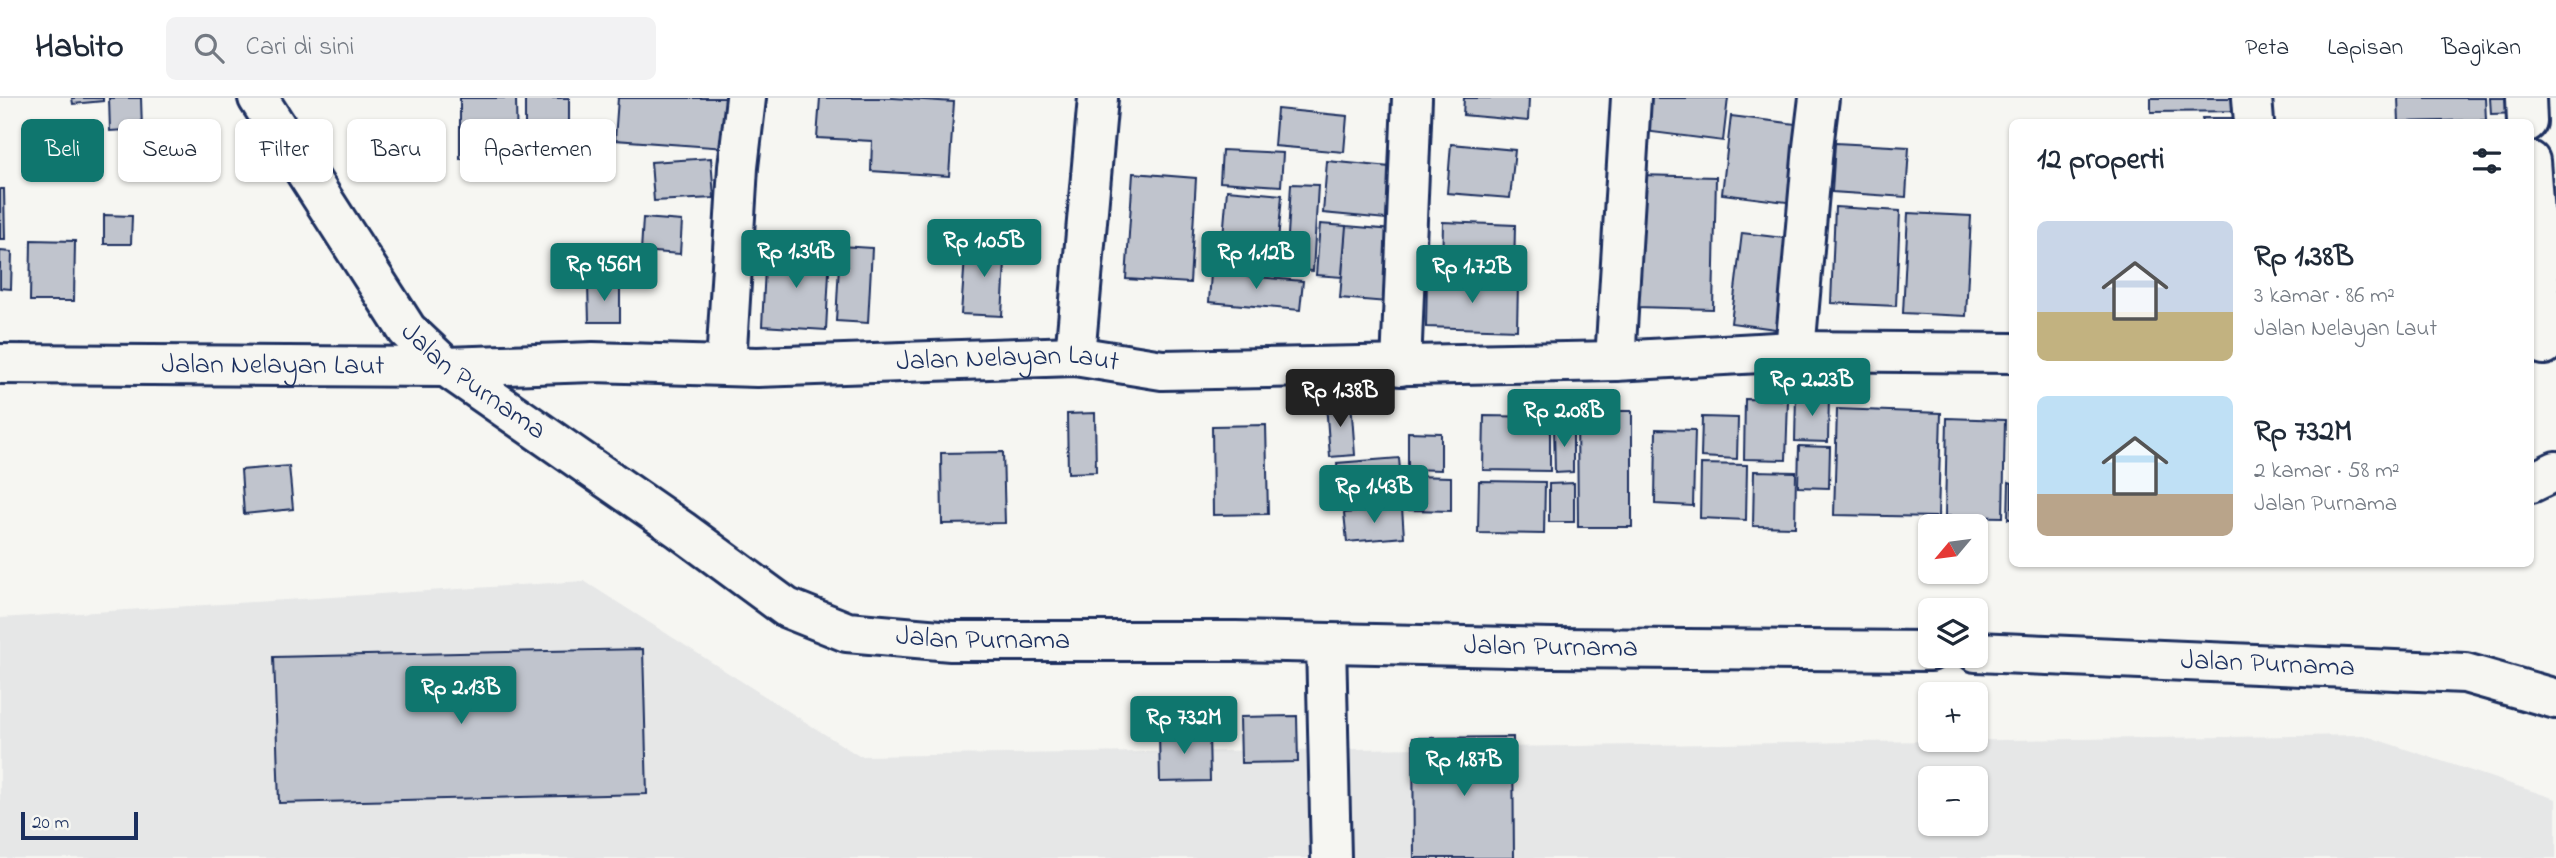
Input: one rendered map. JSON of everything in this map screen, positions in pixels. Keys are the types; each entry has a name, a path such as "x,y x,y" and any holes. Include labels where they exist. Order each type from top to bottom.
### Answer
{"street":[{"name":"Jalan Purnama","path":"258,98 407,330 446,367 681,530 787,608 847,632 951,641 1918,651"},
{"path":"726,365 738,167 746,98"},
{"path":"1075,356 1098,98"},
{"path":"1401,366 1412,98"},
{"path":"1615,361 1631,98"},
{"path":"1795,351 1819,98"},
{"path":"2252,98 2254,119"},
{"path":"2526,98 2527,119"},
{"path":"2534,214 2544,346"},
{"name":"Jalan Nelayan Laut","path":"0,364 446,367 593,362 757,367 1075,356 1162,370 1615,361 1795,351 2009,353"},
{"path":"2534,482 2556,471"},
{"path":"1326,643 1331,858"},
{"name":"Jalan Purnama","path":"1988,653 2465,674 2556,699"}],"shaded area":[{"path":"584,581 859,756 1918,741 1918,752 1988,752 1988,740 2363,735 2556,799 2556,858 0,858 0,618"}],"building":[{"path":"72,98 103,98 103,101 73,104"},
{"path":"109,98 141,98 142,119 118,119 118,130 110,131"},
{"path":"460,98 516,98 516,119 460,119"},
{"path":"525,98 569,98 569,119 525,119"},
{"path":"618,98 729,98 726,148 616,140"},
{"path":"820,98 893,98 954,102 949,176 871,171 872,141 817,138"},
{"path":"1464,98 1529,98 1528,121 1463,115"},
{"path":"1639,98 1728,98 1723,141 1636,130"},
{"path":"2151,98 2248,98 2248,111 2151,112"},
{"path":"2398,98 2485,98 2486,119 2399,119"},
{"path":"2490,98 2521,98 2522,113 2491,114"},
{"path":"1277,109 1347,116 1344,152 1274,146"},
{"path":"1731,116 1804,125 1795,203 1722,194"},
{"path":"2202,118 2250,118 2250,119"},
{"path":"1835,143 1909,147 1906,197 1832,192"},
{"path":"1451,144 1515,150 1510,198 1447,193"},
{"path":"1222,150 1283,153 1281,186 1220,182"},
{"path":"711,158 714,198 654,201 651,162"},
{"path":"1327,161 1390,167 1386,219 1323,213"},
{"path":"1133,173 1196,178 1190,283 1126,279"},
{"path":"1639,175 1716,177 1713,309 1636,307"},
{"path":"1291,184 1318,185 1313,271 1286,269"},
{"path":"0,189 4,189 5,239 0,239"},
{"path":"1227,190 1282,195 1276,265 1221,261"},
{"path":"1835,207 1900,211 1896,306 1831,303"},
{"path":"1908,213 1971,216 1966,316 1903,313"},
{"path":"104,215 132,216 131,244 104,244"},
{"path":"643,218 682,221 680,254 641,251"},
{"path":"1443,222 1515,225 1514,275 1442,272"},
{"path":"1320,224 1346,226 1342,277 1316,275"},
{"path":"1346,226 1393,230 1387,302 1340,298"},
{"path":"1742,233 1793,239 1783,330 1731,323"},
{"path":"31,240 75,241 74,301 30,301"},
{"path":"966,242 1006,245 1002,316 961,314"},
{"path":"840,246 872,248 868,323 836,321"},
{"path":"766,249 830,253 826,330 762,326"},
{"path":"0,251 12,252 11,289 0,288"},
{"path":"1211,273 1303,281 1300,310 1209,302"},
{"path":"1427,279 1518,283 1517,330 1426,327"},
{"path":"588,285 620,285 620,322 589,322"},
{"path":"1796,394 1829,395 1828,442 1795,441"},
{"path":"1745,399 1788,400 1786,460 1744,459"},
{"path":"1351,401 1355,455 1330,457 1326,403"},
{"path":"1837,409 1941,413 1938,514 1918,514 1918,517 1834,515"},
{"path":"1577,411 1632,411 1632,527 1578,527"},
{"path":"1095,413 1096,472 1068,473 1067,414"},
{"path":"1484,416 1550,417 1550,471 1483,470"},
{"path":"1702,417 1738,418 1737,459 1701,457"},
{"path":"1947,418 2005,420 2003,517 1988,517 1988,514 1945,514"},
{"path":"1266,425 1268,514 1213,515 1212,426"},
{"path":"1554,425 1573,425 1573,472 1555,473"},
{"path":"1656,429 1695,430 1693,506 1655,504"},
{"path":"1408,432 1441,433 1441,470 1408,469"},
{"path":"1799,446 1830,447 1829,488 1798,487"},
{"path":"1003,452 1005,523 942,524 941,453"},
{"path":"1399,458 1403,505 1340,509 1337,463"},
{"path":"1701,464 1747,465 1746,520 1700,518"},
{"path":"289,466 293,509 244,514 241,470"},
{"path":"1754,471 1796,472 1795,527 1753,526"},
{"path":"1410,476 1451,477 1451,511 1409,510"},
{"path":"1479,481 1545,482 1544,534 1478,533"},
{"path":"1574,483 1574,522 1549,522 1549,484"},
{"path":"1402,508 1404,537 1347,542 1344,513"},
{"path":"643,649 647,794 279,803 274,657"},
{"path":"1297,716 1298,762 1241,763 1240,717"},
{"path":"1209,731 1210,781 1160,782 1159,732"},
{"path":"1513,737 1514,858 1414,858 1413,738"}]}
